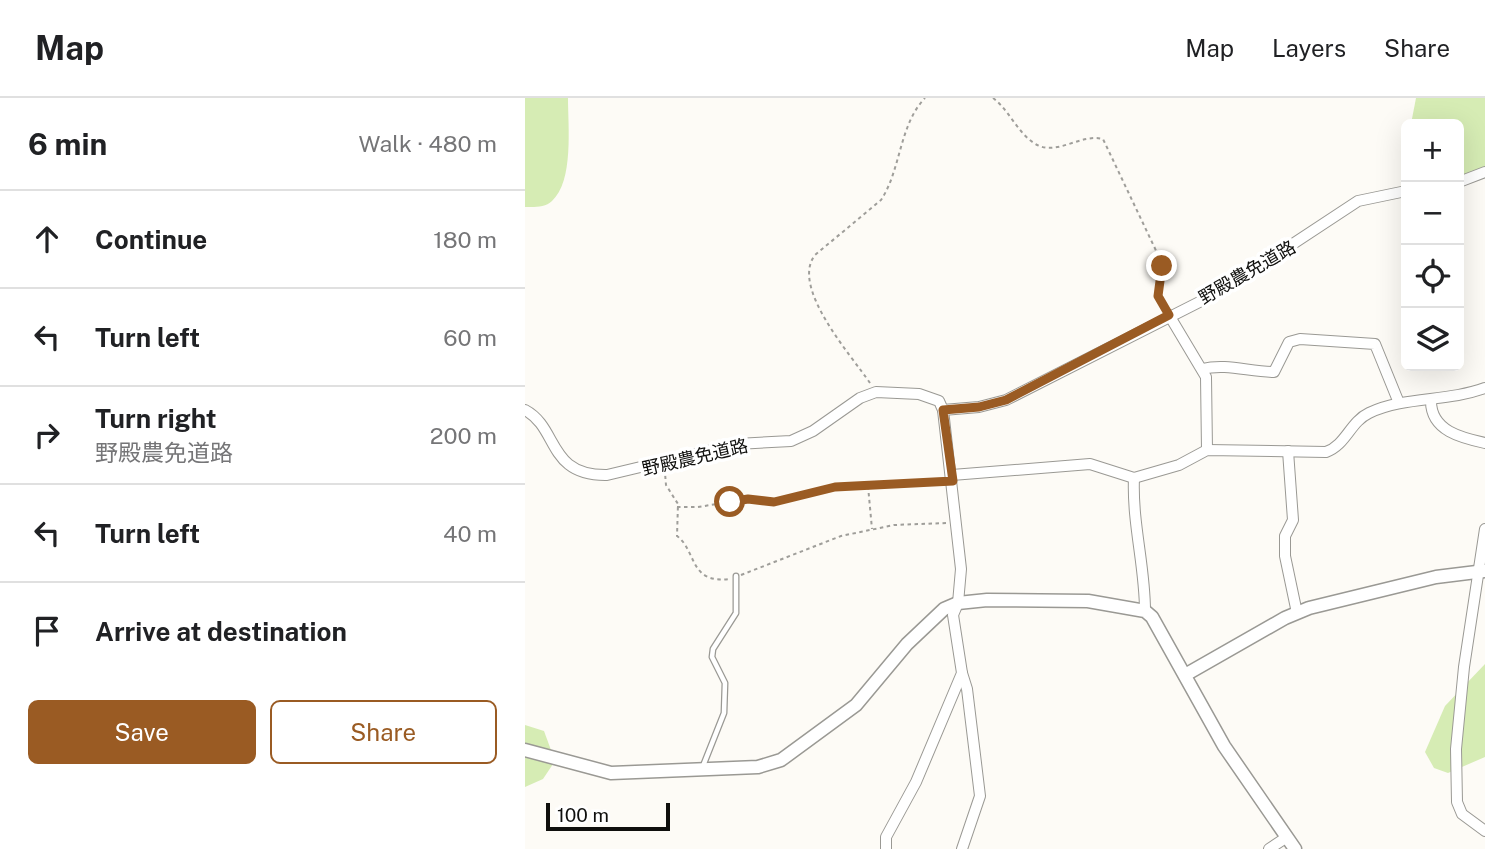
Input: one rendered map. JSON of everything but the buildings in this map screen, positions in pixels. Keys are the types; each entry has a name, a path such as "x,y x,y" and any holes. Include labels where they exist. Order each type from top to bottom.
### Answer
{"street":[{"path":"1464,180 1485,172"},
{"name":"野殿農免道路","path":"943,410 979,407 1006,400 1251,273 1358,201 1401,192"},
{"path":"1169,315 1202,369 1207,384 1207,450"},
{"path":"1202,369 1229,366 1253,372 1274,372 1289,342 1300,339 1375,344 1399,403"},
{"path":"953,478 1090,464 1134,478 1179,465 1207,450 1331,450 1339,445 1360,417 1399,403 1431,401 1485,388"},
{"name":"野殿農免道路","path":"525,410 537,416 552,446 571,466 588,474 607,475 737,444 791,441 813,431 860,398 876,392"},
{"path":"876,392 929,395 939,401 943,410 953,478 961,569 958,603 953,615 967,689 980,796 962,849"},
{"path":"1431,401 1436,419 1449,432 1485,443"},
{"path":"1288,450 1293,520 1285,536 1285,556 1297,613"},
{"path":"1134,478 1132,512 1142,556 1145,611"},
{"path":"1485,529 1482,571 1461,694 1456,749 1457,802 1462,814 1485,831"},
{"path":"1185,675 1297,613 1436,577 1482,571"},
{"path":"525,750 611,773 758,767 781,760 856,705 907,644 944,608 958,603 987,600 1089,601 1145,611 1157,624 1224,746 1294,849"},
{"path":"886,849 886,837 916,782 962,673"},
{"path":"1269,849 1286,837"}],"lane":[{"path":"703,771 702,763 714,746 724,713 725,683 712,657 713,649 736,613 736,576"}],"path":[{"path":"876,392 821,310 808,283 807,267 815,255 881,200 888,189 913,116 925,98"},
{"path":"993,98 1038,146 1055,148 1090,138 1103,139 1160,259 1158,296 1169,315"},
{"path":"659,471 665,473 677,507 677,537 683,541 696,569 720,579 736,576 841,536 894,525 957,521"},
{"path":"677,507 698,507 748,499 774,502 820,489 953,478"},
{"path":"868,485 872,531"}],"green space":[{"path":"525,98 568,98 569,138 564,180 552,201 539,207 525,207"},
{"path":"1416,98 1485,98 1485,166 1464,185 1464,119 1412,119"},
{"path":"1485,664 1485,757 1448,773 1434,768 1425,752 1445,706"},
{"path":"525,725 544,731 555,761 543,779 525,787"}],"route":[{"path":"730,502 748,499 762,503 774,502 835,487 953,481 943,410 979,407 1006,400 1169,315 1158,296 1162,266"}]}
